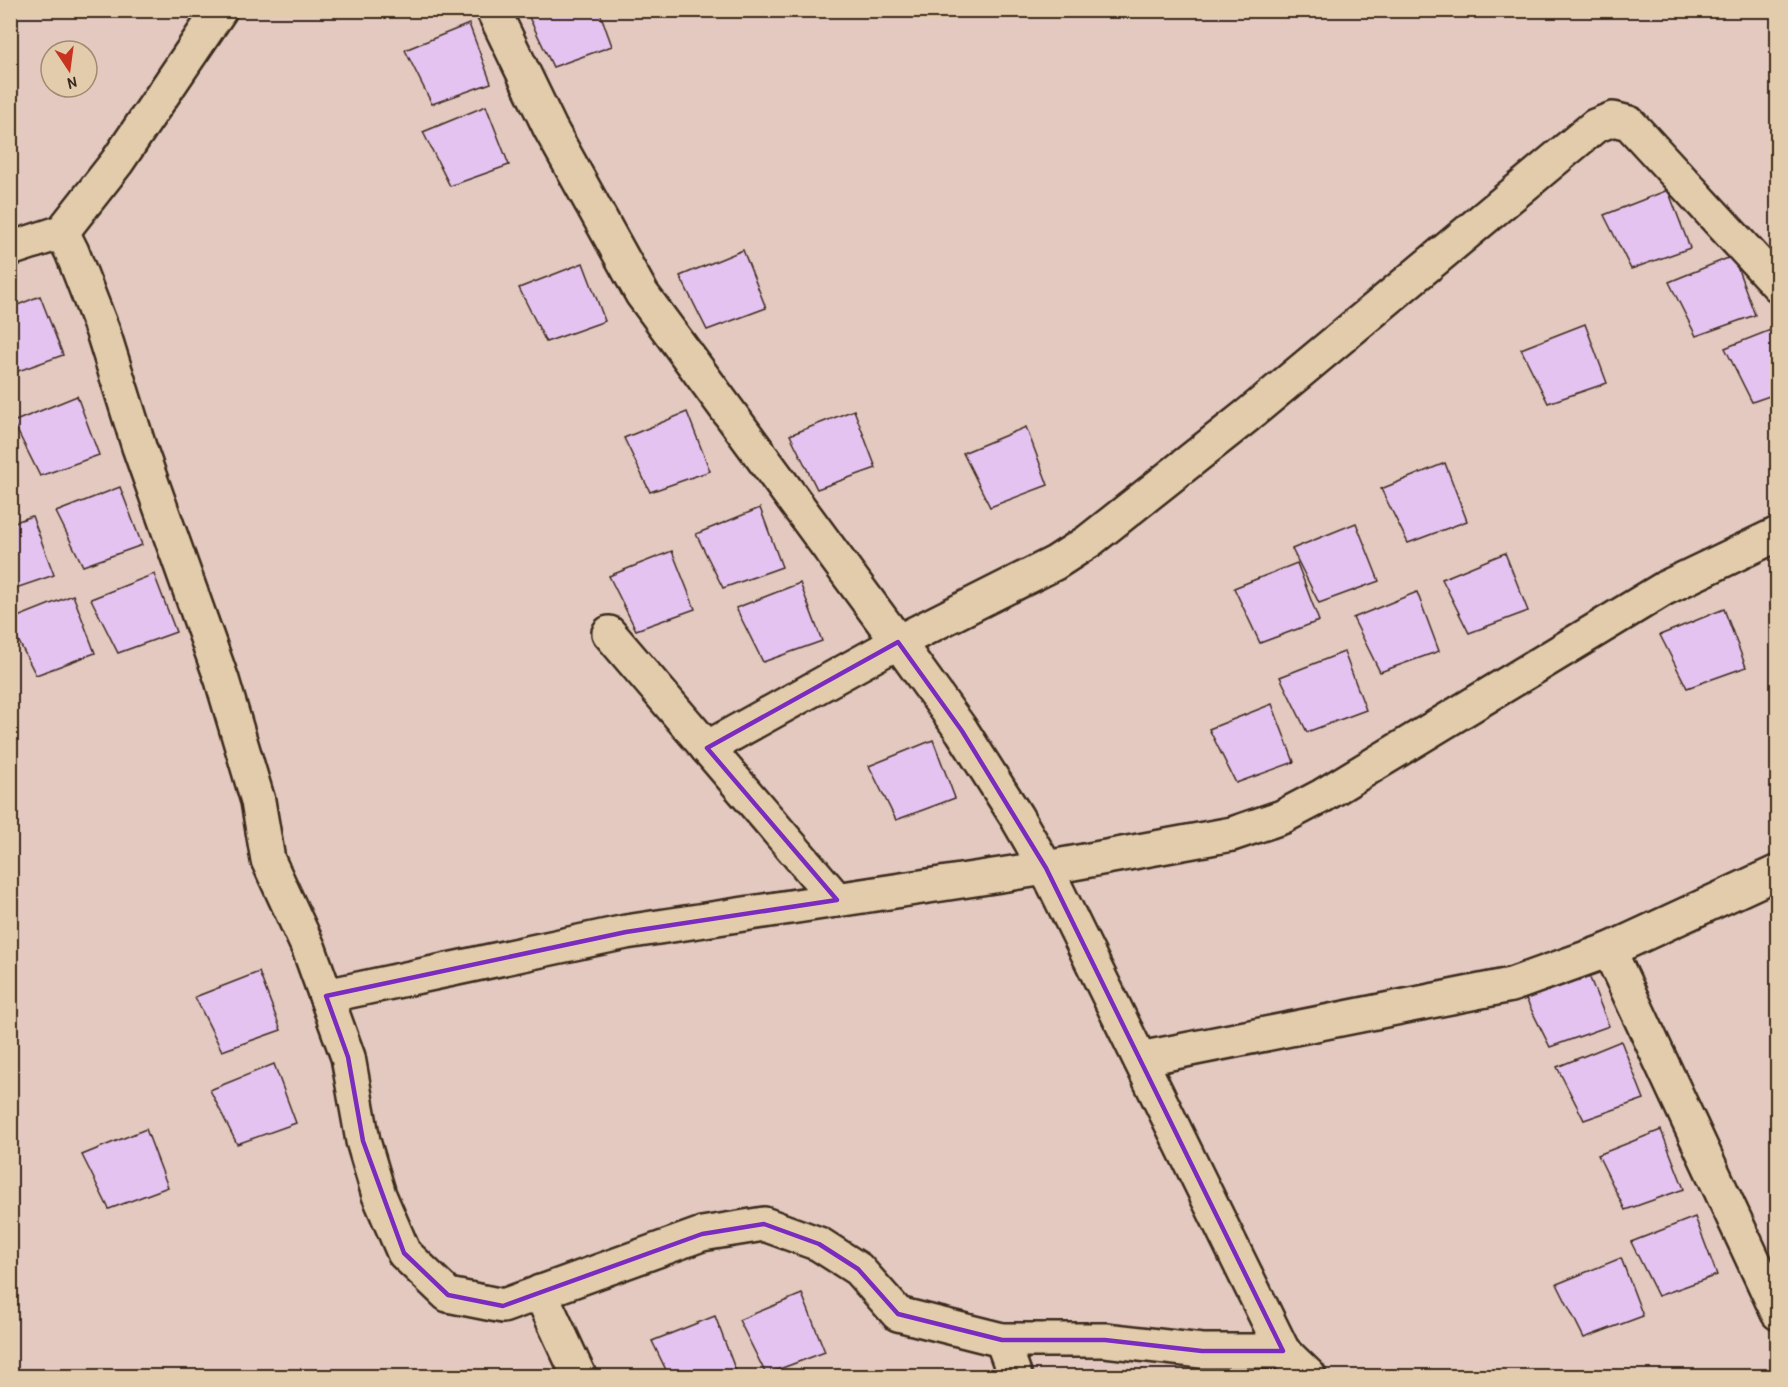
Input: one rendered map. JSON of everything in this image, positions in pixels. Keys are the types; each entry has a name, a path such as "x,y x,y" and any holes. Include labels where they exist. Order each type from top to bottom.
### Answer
{"street":[{"path":"10,249 62,232 117,162 220,10"},
{"path":"493,10 550,128 642,294 962,731 1016,816 1046,868 1283,1351 1309,1377"},
{"path":"707,748 898,642 1055,563 1089,540 1248,415 1595,126 1613,119 1629,123 1778,285"},
{"path":"62,232 103,332 139,447 222,680 258,801 268,860 309,949 348,1057 363,1141 379,1195 404,1253 448,1295 503,1306 702,1234 764,1224 819,1244 858,1269 898,1314 1002,1340 1105,1340 1202,1352 1283,1351"},
{"path":"326,996 626,932 1046,868 1232,834 1282,817 1322,796 1665,588 1778,534"},
{"path":"609,633 837,900"},
{"path":"1140,1059 1511,985 1609,950 1778,872"},
{"path":"1609,950 1778,1313"},
{"path":"540,1292 579,1377"},
{"path":"1002,1340 1015,1377"}],"highlighted area":[{"path":"898,642 962,731 1046,868 1283,1351 1202,1351 1105,1340 1002,1340 898,1314 858,1269 819,1244 764,1224 702,1234 503,1306 448,1295 404,1253 363,1141 348,1057 326,996 626,932 837,900 707,748"}],"building":[{"path":"533,10 599,10 612,46 553,67 527,13"},
{"path":"469,24 491,83 432,104 405,50"},
{"path":"486,106 509,165 450,186 423,132"},
{"path":"1668,190 1690,248 1631,269 1604,215"},
{"path":"743,250 766,308 707,330 680,276"},
{"path":"1733,256 1755,315 1696,336 1669,282"},
{"path":"583,263 605,321 546,342 519,288"},
{"path":"40,296 63,355 10,374 10,308"},
{"path":"1585,324 1607,383 1548,403 1521,349"},
{"path":"1778,327 1778,393 1752,402 1725,348"},
{"path":"77,396 99,455 40,476 13,422"},
{"path":"854,410 876,468 817,489 790,435"},
{"path":"687,412 710,471 650,492 624,438"},
{"path":"1026,427 1048,485 990,507 963,453"},
{"path":"1445,463 1467,521 1408,543 1381,489"},
{"path":"120,487 142,545 83,566 56,512"},
{"path":"760,508 782,567 723,588 696,534"},
{"path":"32,516 54,575 10,590 10,524"},
{"path":"1356,523 1379,581 1319,603 1292,549"},
{"path":"672,551 695,609 636,630 609,576"},
{"path":"1505,553 1528,611 1469,633 1442,579"},
{"path":"1297,563 1319,621 1260,643 1234,588"},
{"path":"154,574 176,632 118,653 91,599"},
{"path":"800,583 822,641 763,662 736,608"},
{"path":"1417,592 1439,651 1380,672 1353,618"},
{"path":"73,595 95,653 36,675 10,620"},
{"path":"1724,609 1746,667 1687,688 1660,635"},
{"path":"1344,652 1366,710 1307,732 1280,677"},
{"path":"1272,704 1294,762 1236,783 1209,729"},
{"path":"933,740 955,798 896,820 869,766"},
{"path":"1586,968 1609,1026 1550,1047 1523,993"},
{"path":"259,972 281,1030 222,1051 195,997"},
{"path":"1621,1041 1644,1099 1584,1120 1557,1067"},
{"path":"274,1064 296,1123 237,1144 210,1090"},
{"path":"146,1129 168,1187 109,1209 82,1155"},
{"path":"1661,1130 1684,1189 1625,1210 1598,1155"},
{"path":"1695,1217 1717,1275 1658,1296 1631,1242"},
{"path":"1621,1258 1643,1316 1584,1338 1557,1284"},
{"path":"802,1294 825,1352 766,1374 739,1320"},
{"path":"715,1316 737,1374 669,1376 652,1341"}]}
